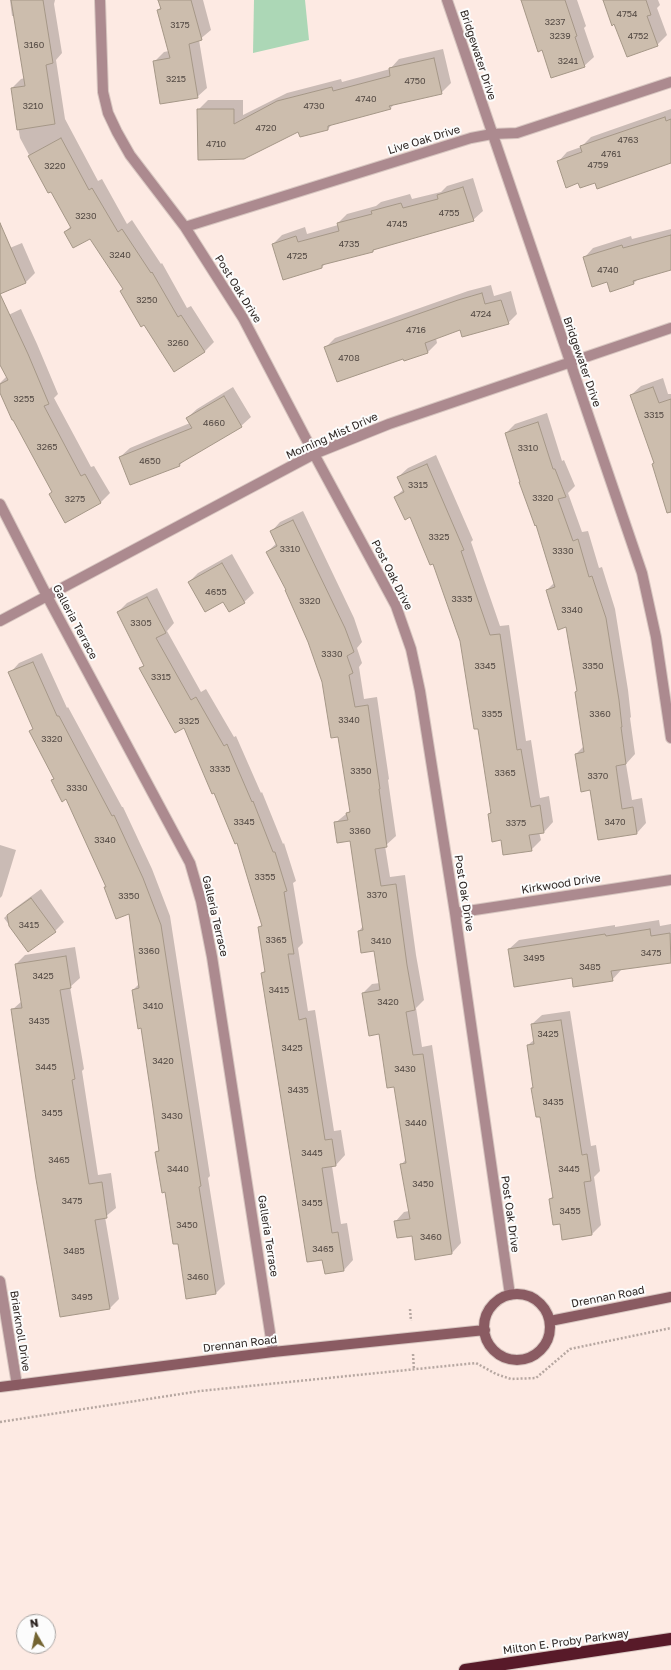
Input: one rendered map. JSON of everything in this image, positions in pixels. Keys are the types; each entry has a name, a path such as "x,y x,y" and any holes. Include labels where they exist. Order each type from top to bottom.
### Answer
{"highway":[{"name":"Milton E. Proby Parkway","path":"465,1670 671,1640"}],"street":[{"name":"Post Oak Drive","path":"100,0 103,92 108,113 117,132 130,155 185,227 243,318 396,606 411,649 420,691 455,913 510,1295"},
{"name":"Bridgewater Drive","path":"447,0 642,573 656,637 671,738"},
{"name":"Live Oak Drive","path":"185,227 471,138 492,134 517,133 671,82"},
{"name":"Morning Mist Drive","path":"0,621 314,454 389,424 671,328"},
{"name":"Galleria Terrace","path":"0,504 47,596 190,863 202,901 214,964 273,1352"},
{"name":"Kirkwood Drive","path":"455,913 671,880"},
{"name":"Briarknoll Drive","path":"0,1281 17,1385"},
{"path":"520,1294 531,1297 540,1303 546,1311 550,1321 550,1332 547,1342 541,1350 522,1360 501,1356 493,1349 487,1340 484,1330 487,1316 494,1304 510,1295 520,1294"},
{"name":"Drennan Road","path":"550,1321 671,1297"},
{"name":"Drennan Road","path":"0,1388 273,1352 484,1330"}],"path":[{"path":"0,1422 200,1391 476,1363 496,1374 510,1379 536,1378 570,1349 671,1328"}],"green space":[{"path":"254,0 305,0 309,40 253,53"}],"building":[{"path":"11,0 43,0 53,63 46,65 55,124 17,130 11,88 25,86"},
{"path":"158,0 191,0 202,40 189,44 198,98 160,104 153,61 170,58 157,10 161,9"},
{"path":"521,0 565,0 577,36 575,37 585,67 551,78 542,50 538,52"},
{"path":"603,0 646,0 651,15 647,16 658,46 627,57 614,24 612,26"},
{"path":"434,58 442,94 389,106 391,109 328,126 328,130 300,137 298,132 244,159 198,160 197,109 234,109 234,124 277,101 332,87 333,91 390,76 389,68"},
{"path":"665,117 666,121 671,119 671,163 597,189 595,183 580,188 578,183 566,188 557,161 582,152 580,146"},
{"path":"61,138 89,190 92,188 118,232 122,229 151,273 152,272 178,317 181,315 205,352 174,372 144,325 141,327 120,291 123,289 90,239 73,248 64,232 71,228 51,192 48,193 28,156"},
{"path":"463,187 474,221 373,250 373,252 322,265 322,268 283,280 272,244 296,236 298,242 339,231 337,223 372,214 371,211 401,203 403,208 438,199 437,195"},
{"path":"0,223 26,283 0,294"},
{"path":"671,235 671,270 633,281 634,284 610,292 607,282 592,287 583,257 622,245 623,248"},
{"path":"482,293 485,304 501,300 509,324 462,337 460,330 425,343 428,353 404,361 403,359 337,382 324,347"},
{"path":"0,294 49,404 44,406 81,476 85,474 101,503 65,523 49,494 52,492 12,420 0,393 0,384 8,380 0,365"},
{"path":"653,387 659,403 671,399 671,512 667,513 652,464 654,463 630,395"},
{"path":"224,396 242,427 179,464 180,466 130,485 119,457 192,428 186,418"},
{"path":"538,422 553,469 555,469 566,497 558,499 573,541 578,539 589,577 592,576 606,618 619,700 626,764 616,766 622,809 633,807 637,834 598,840 590,790 581,792 575,754 584,752 575,692 577,691 566,627 558,630 546,590 555,587 536,525 535,526 519,482 505,433"},
{"path":"427,464 464,550 461,551 490,635 500,634 517,750 521,749 531,807 540,805 544,833 529,835 532,851 503,855 501,840 492,842 488,814 491,813 478,729 474,729 460,641 433,564 430,565 410,517 405,520 394,497 404,492 397,477"},
{"path":"293,520 345,628 354,652 347,656 353,673 349,675 355,707 368,705 387,847 375,849 381,886 396,884 407,965 415,1010 406,1012 413,1055 423,1054 452,1254 415,1260 412,1236 397,1238 394,1221 410,1219 400,1164 406,1163 394,1087 387,1088 379,1034 369,1036 362,993 380,990 374,951 361,953 358,931 363,930 350,841 337,843 334,822 348,820 346,813 350,812 338,737 331,738 322,682 308,642 286,590 266,552 277,546 270,531"},
{"path":"222,563 245,603 229,612 223,602 205,612 188,582"},
{"path":"147,597 166,633 156,638 191,700 196,697 224,746 227,744 252,802 253,801 273,852 275,852 287,891 284,892 294,954 288,954 299,1020 306,1018 325,1140 332,1139 336,1166 322,1168 332,1233 338,1232 344,1271 325,1274 322,1260 307,1262 261,973 265,972 258,927 262,926 237,843 235,844 214,793 212,794 184,728 175,733 139,668 144,666 117,612"},
{"path":"33,662 57,716 59,716 112,816 114,815 143,878 161,925 216,1294 186,1299 178,1244 173,1244 165,1192 162,1193 155,1152 159,1151 152,1101 141,1028 138,1029 132,990 139,988 129,914 116,919 104,887 106,887 66,799 62,802 51,780 54,779 29,731 33,729 8,672"},
{"path":"31,898 56,932 28,952 9,926 7,915"},
{"path":"650,929 651,936 670,933 671,963 611,971 613,981 573,987 572,978 514,987 508,949 605,934 606,936"},
{"path":"66,956 71,988 60,990 75,1079 72,1080 89,1184 102,1182 107,1218 95,1220 110,1309 60,1317 36,1179 11,1009 22,1008 15,964"},
{"path":"561,1020 582,1155 587,1154 591,1181 584,1182 592,1235 562,1240 560,1224 553,1225 549,1199 553,1198 540,1117 536,1117 531,1088 533,1088 527,1045 534,1044 531,1024"}]}
